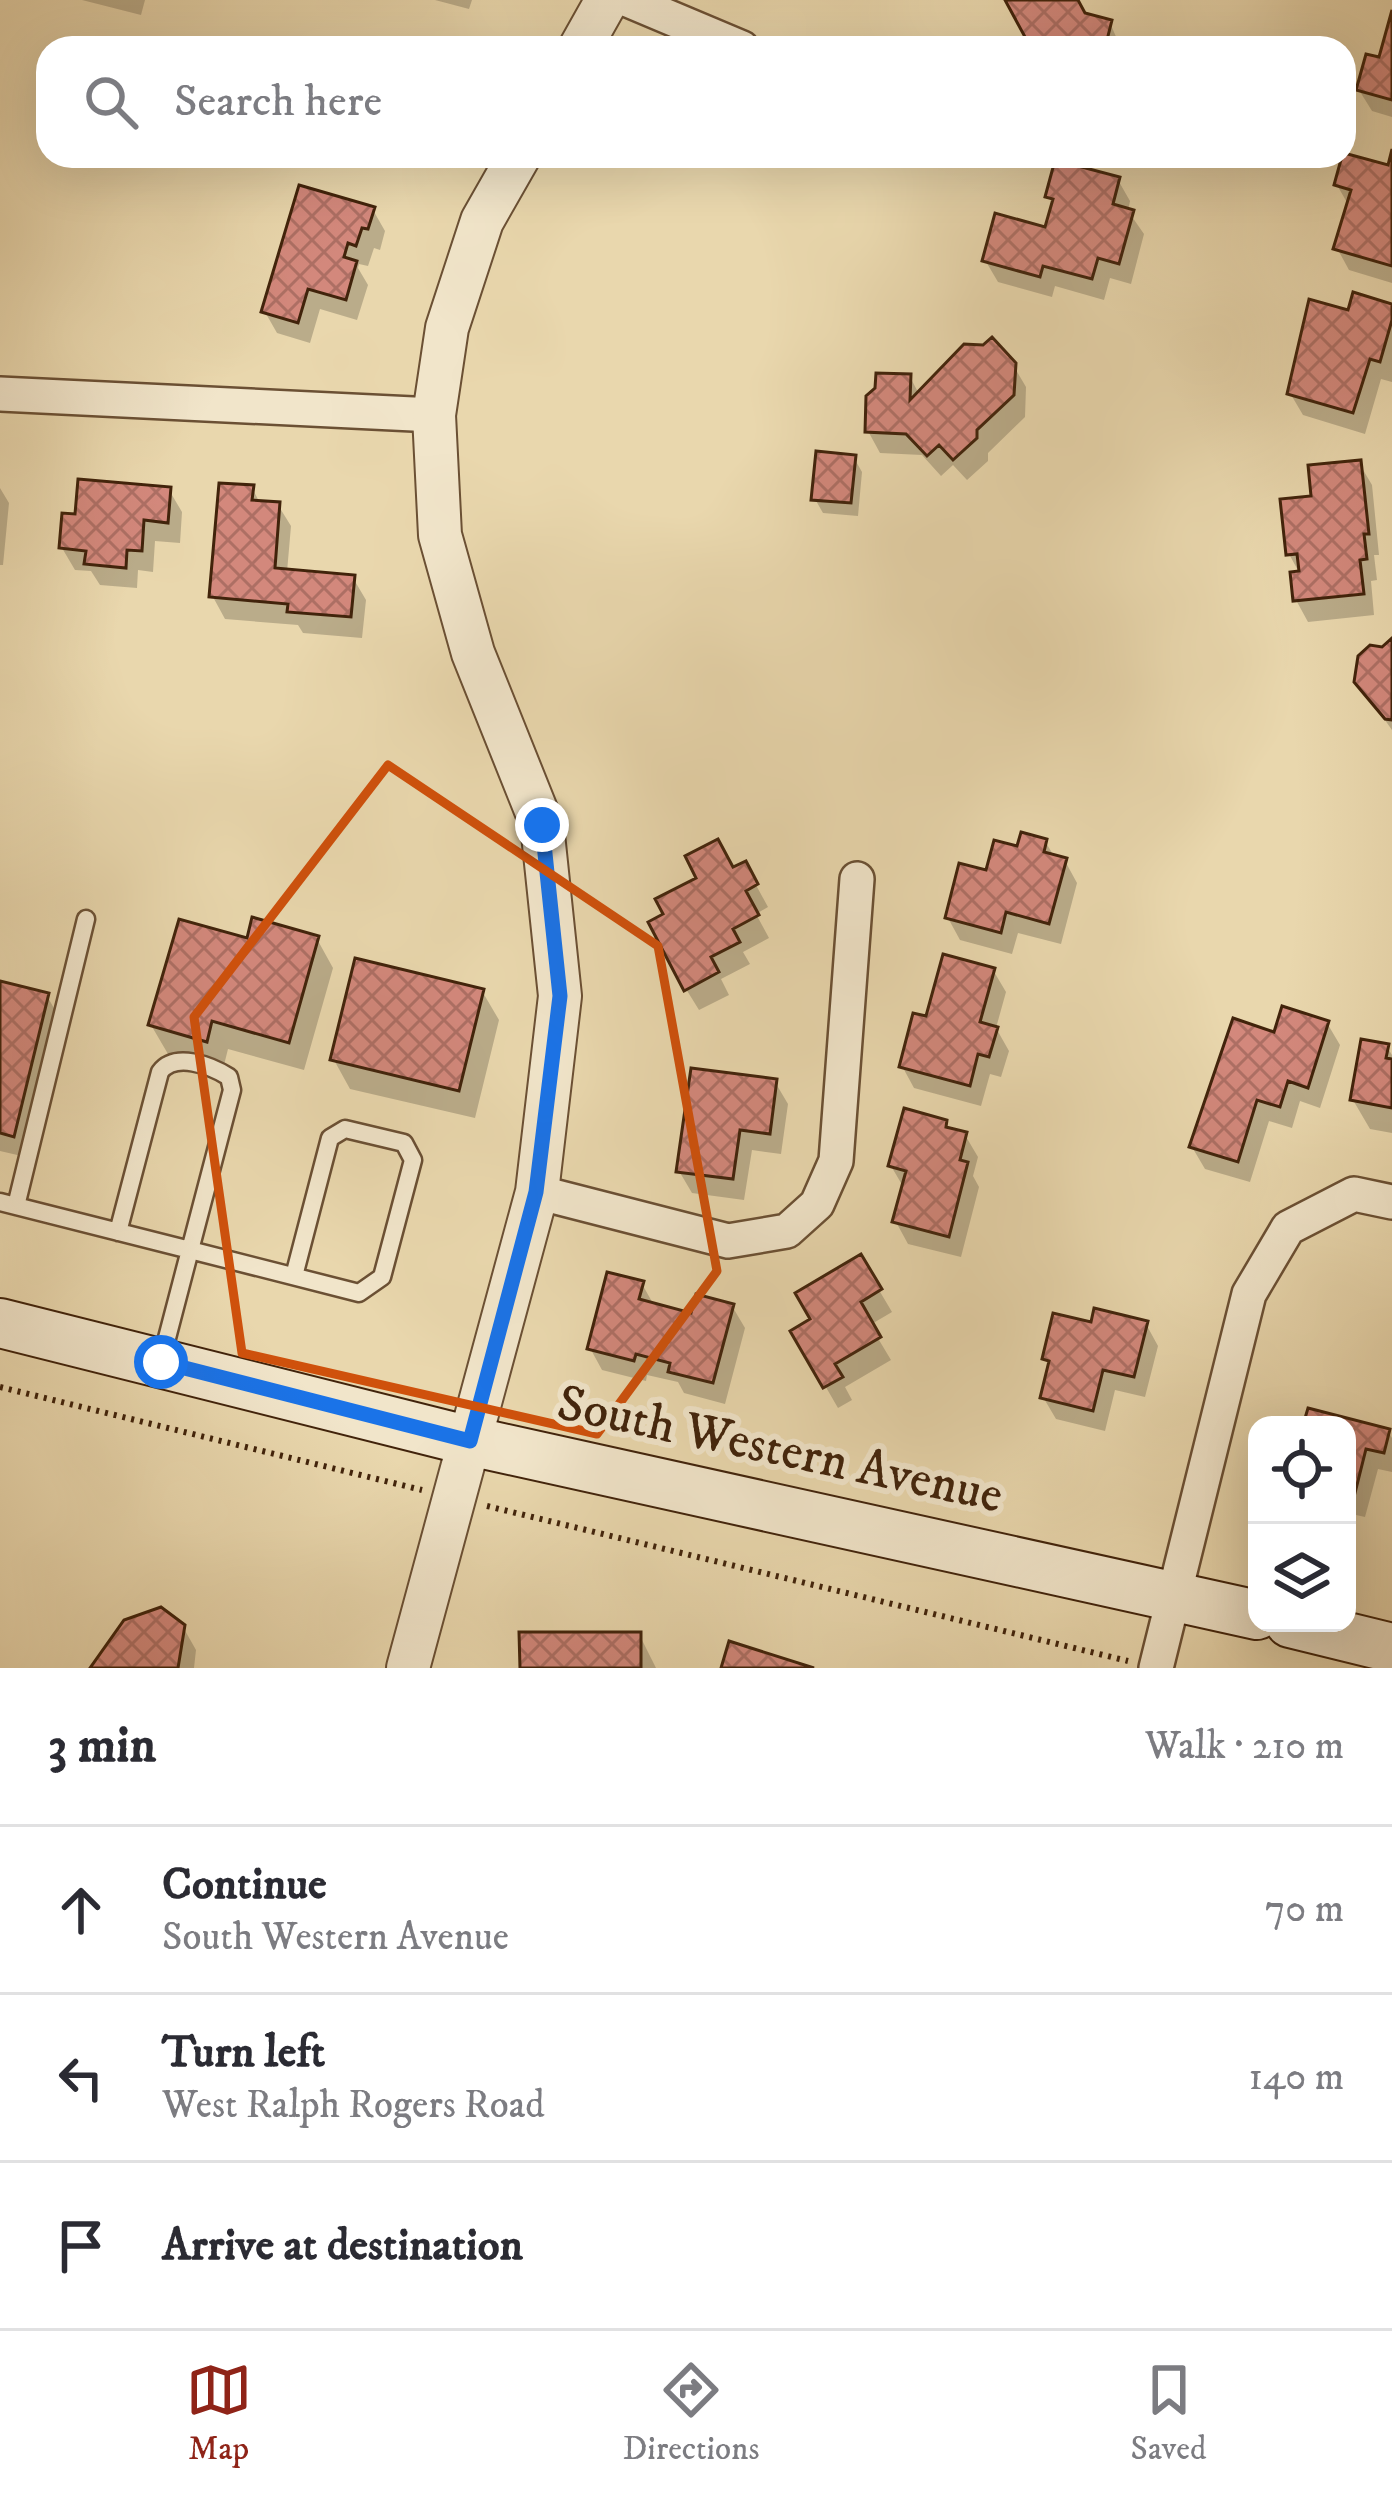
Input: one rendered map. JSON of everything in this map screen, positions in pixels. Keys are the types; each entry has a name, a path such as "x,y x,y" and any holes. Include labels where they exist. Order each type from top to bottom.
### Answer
{"main road":[{"name":"South Western Avenue","path":"0,1323 470,1441 1248,1613"},
{"path":"1327,1632 1392,1648"}],"street":[{"path":"587,36 607,0"},
{"path":"628,0 714,36"},
{"path":"408,1668 536,1192 560,996 542,825 473,653 440,535 434,415 447,328 482,221 512,168"},
{"path":"0,394 434,415"},
{"path":"536,1192 728,1241 787,1231 818,1204 836,1160 857,879"},
{"path":"1156,1668 1249,1294 1288,1228 1354,1194 1392,1202"}],"lane":[{"path":"86,919 8,1204 359,1293 382,1277 413,1160 404,1143 345,1129 330,1138 294,1276"},
{"path":"118,1232 166,1063 176,1060 229,1077 232,1090 161,1362"}],"path":[{"path":"0,1387 1156,1668"}],"highlighted area":[{"path":"388,765 658,946 717,1271 597,1434 242,1353 194,1017"}],"building":[{"path":"1005,0 1078,0 1085,13 1112,20 1108,36 1024,36"},
{"path":"1392,10 1392,100 1356,90 1366,54 1379,57"},
{"path":"1392,149 1392,266 1333,249 1351,190 1334,185 1339,168 1356,168 1356,156 1388,165"},
{"path":"1053,168 1086,168 1120,177 1113,204 1134,210 1119,264 1098,258 1092,279 1043,266 1040,277 982,261 995,213 1045,227 1053,199 1045,197"},
{"path":"299,185 375,207 356,246 348,243 344,257 357,261 346,300 308,289 298,323 261,312"},
{"path":"1353,292 1392,304 1392,320 1380,362 1370,359 1353,413 1287,394 1309,299 1348,310"},
{"path":"992,337 1016,363 1014,395 953,460 939,445 927,456 906,434 865,432 866,396 875,388 876,373 911,374 910,400 964,344 983,345"},
{"path":"816,451 856,455 851,503 811,500"},
{"path":"1361,460 1369,534 1364,534 1367,559 1360,560 1364,594 1293,601 1290,572 1299,571 1297,554 1286,555 1280,499 1311,496 1308,465"},
{"path":"78,479 171,487 168,523 144,520 142,551 127,550 126,568 84,564 86,551 59,548 62,513 75,514"},
{"path":"219,483 254,485 252,500 280,502 275,568 355,575 351,617 287,612 288,604 209,597"},
{"path":"1392,638 1392,720 1385,719 1354,682 1358,656 1370,645 1382,647"},
{"path":"1021,832 1047,839 1044,852 1067,858 1049,924 1006,912 1001,933 945,918 959,863 986,870 994,840 1017,846"},
{"path":"718,839 733,867 746,861 758,884 746,891 759,915 733,929 740,942 711,957 719,972 684,991 648,922 663,914 655,899 696,878 685,856"},
{"path":"252,917 319,936 289,1043 212,1021 207,1042 148,1025 179,919 247,938"},
{"path":"943,954 995,968 980,1022 998,1027 989,1057 978,1054 970,1086 899,1067 913,1013 926,1016"},
{"path":"355,958 484,989 459,1091 330,1060"},
{"path":"0,981 49,993 14,1137 0,1133"},
{"path":"1282,1006 1329,1021 1308,1088 1288,1081 1280,1107 1257,1100 1238,1162 1189,1147 1233,1018 1274,1032"},
{"path":"1361,1039 1389,1044 1386,1058 1392,1059 1392,1108 1350,1100"},
{"path":"691,1068 777,1079 770,1134 740,1130 733,1179 676,1172"},
{"path":"904,1108 947,1120 946,1127 967,1132 960,1160 968,1162 949,1237 892,1222 906,1171 888,1166"},
{"path":"861,1254 882,1289 861,1302 881,1337 835,1364 843,1377 823,1388 790,1331 810,1319 795,1293"},
{"path":"607,1272 644,1281 639,1299 691,1313 696,1294 734,1304 713,1383 668,1372 670,1363 636,1354 634,1361 587,1349"},
{"path":"1094,1308 1148,1321 1134,1377 1103,1370 1093,1411 1040,1398 1049,1361 1042,1359 1053,1313 1091,1322"},
{"path":"1308,1408 1339,1416 1306,1416"},
{"path":"1356,1420 1390,1429 1384,1453 1366,1449 1356,1489"},
{"path":"161,1607 185,1625 178,1668 90,1668 124,1620"},
{"path":"519,1632 641,1632 641,1668 520,1668"},
{"path":"729,1641 814,1668 721,1668"}],"route":[{"path":"161,1362 470,1441 536,1192 560,996 542,825"}]}
